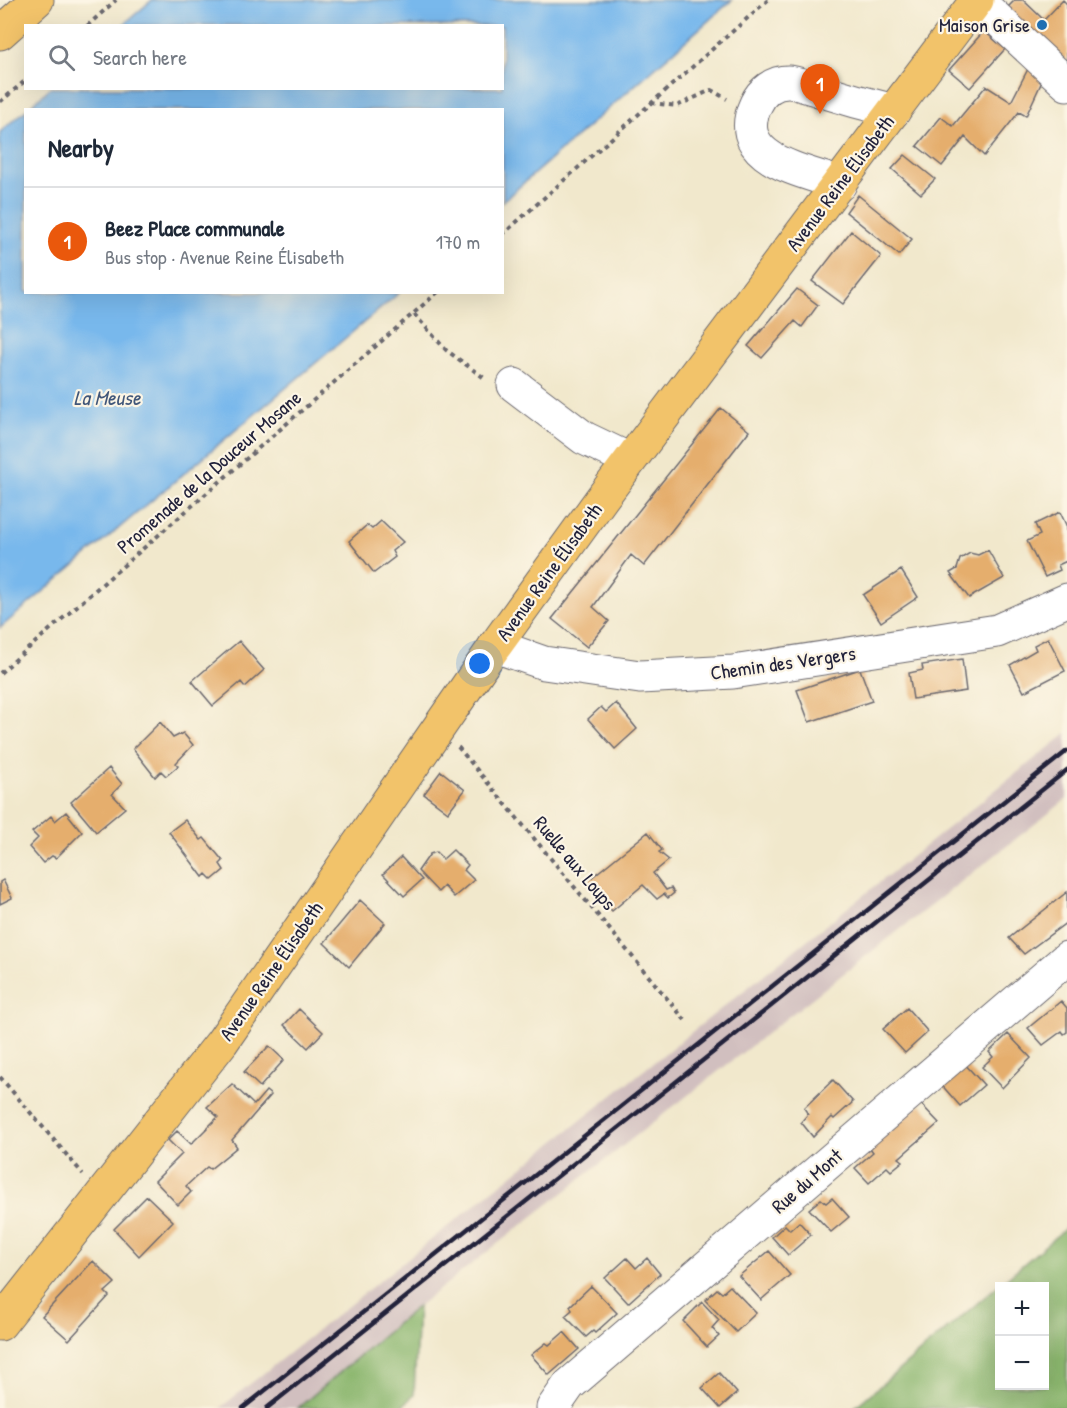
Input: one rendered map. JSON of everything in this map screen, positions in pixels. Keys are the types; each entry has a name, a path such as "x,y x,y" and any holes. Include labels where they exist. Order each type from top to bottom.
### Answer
{"main road":[{"path":"0,33 37,0"},
{"name":"Avenue Reine Élisabeth","path":"0,1324 222,1042 269,977 495,646 630,460 977,0"}],"street":[{"path":"977,0 1067,84"},
{"path":"840,184 776,161 760,151 750,138 752,112 758,98 770,86 789,82 894,111"},
{"path":"514,385 584,438 630,460"},
{"name":"Chemin des Vergers","path":"495,646 544,663 640,677 733,672 997,631 1067,600"},
{"name":"Rue du Mont","path":"553,1408 569,1385 1067,958"}],"path":[{"path":"89,24 116,0"},
{"path":"504,233 768,0"},
{"path":"0,102 24,82"},
{"path":"651,103 677,106 711,90 752,112"},
{"name":"Promenade de la Douceur Mosane","path":"0,673 436,294"},
{"path":"414,314 446,350 487,381 514,385"},
{"name":"Ruelle aux Loups","path":"441,725 685,1020"},
{"path":"0,1077 101,1196"}],"shaded area":[{"path":"1067,733 1067,799 418,1306 298,1408 220,1408"}],"green space":[{"path":"1067,1227 1067,1408 854,1408 995,1288 995,1390 1049,1390 1049,1282 1002,1282"},
{"path":"418,1306 414,1395 400,1408 298,1408"}],"water":[{"path":"152,0 732,0 504,200 504,108 28,108 48,90 504,90 504,24 124,24"},
{"name":"La Meuse","path":"24,112 24,294 398,294 0,628 0,132"}],"building":[{"name":"Maison Grise","path":"1015,0 1023,0 1044,20 1063,0 1067,4 1067,62 1004,11"},
{"path":"984,31 1005,49 970,88 949,70"},
{"path":"1029,67 1044,77 1026,116 1019,112 984,156 965,137 942,166 917,146 941,117 953,126 986,86 1011,102"},
{"path":"905,155 935,179 921,194 892,169"},
{"path":"858,195 912,239 899,255 846,212"},
{"path":"851,231 881,256 843,304 812,281"},
{"path":"797,289 818,305 802,327 795,321 762,358 748,346"},
{"path":"721,408 749,431 644,566 631,555 593,607 609,621 587,647 552,619"},
{"path":"1060,512 1067,527 1067,561 1058,565 1060,570 1045,577 1027,541 1040,535 1035,524"},
{"path":"381,521 403,542 392,551 395,557 374,573 349,541 367,525 372,529"},
{"path":"988,550 1004,578 969,598 950,573 957,569 960,559 970,553 978,555"},
{"path":"901,570 918,597 881,622 863,595"},
{"path":"1048,638 1065,671 1024,692 1010,665 1036,650 1034,645"},
{"path":"239,641 264,670 245,687 241,682 213,706 192,681"},
{"path":"962,659 966,691 913,699 909,673 923,670 922,665"},
{"path":"860,669 872,701 809,722 797,690"},
{"path":"616,703 637,729 615,749 588,719 601,707 606,712"},
{"path":"160,722 173,738 183,733 193,745 176,763 178,766 166,776 161,771 155,777 133,749"},
{"path":"109,768 122,784 112,794 125,808 96,832 71,802"},
{"path":"441,771 465,790 448,812 424,794"},
{"path":"66,812 82,832 56,858 52,856 43,863 29,847 38,838 32,832 51,816 55,821"},
{"path":"185,820 201,840 204,838 223,861 220,864 224,870 212,880 206,874 203,877 169,832"},
{"path":"648,832 662,850 659,852 669,860 653,873 666,890 671,888 674,893 668,898 664,894 657,899 643,885 612,911 586,882"},
{"path":"453,850 468,865 464,870 474,880 454,897 444,886 438,892 418,871 430,854 436,852 443,859"},
{"path":"401,857 422,880 404,896 383,874"},
{"path":"3,880 12,898 0,904 0,882"},
{"path":"1067,892 1067,922 1024,954 1009,938"},
{"path":"360,900 385,923 349,967 324,943"},
{"path":"1061,1001 1067,1008 1067,1032 1064,1034 1062,1031 1043,1045 1028,1028"},
{"path":"907,1008 928,1032 905,1053 883,1029"},
{"path":"299,1009 323,1032 308,1048 284,1025"},
{"path":"1008,1034 1031,1058 1002,1088 982,1067 993,1057 989,1052"},
{"path":"269,1046 284,1060 260,1087 244,1072"},
{"path":"962,1061 984,1085 960,1106 939,1082"},
{"path":"833,1080 853,1102 834,1119 832,1117 813,1137 801,1122 808,1114 804,1108"},
{"path":"232,1084 254,1105 266,1091 271,1095 232,1140 237,1147 210,1169 207,1167 186,1186 191,1192 178,1205 155,1181 182,1154 168,1140 177,1131 191,1144 218,1117 207,1107"},
{"path":"921,1104 939,1123 899,1158 903,1161 891,1171 887,1167 869,1183 855,1168 873,1152 870,1148"},
{"path":"147,1196 173,1221 139,1256 114,1229"},
{"path":"832,1198 849,1217 831,1232 809,1209 821,1199 826,1203"},
{"path":"799,1222 811,1235 788,1255 772,1237 785,1225 790,1230"},
{"path":"769,1251 790,1275 761,1300 739,1276"},
{"path":"627,1258 636,1268 647,1258 660,1274 628,1303 605,1278"},
{"path":"93,1261 115,1283 105,1292 109,1296 69,1340 42,1316"},
{"path":"591,1286 617,1313 595,1333 593,1331 586,1337 565,1316 572,1310 570,1306"},
{"path":"730,1286 756,1313 736,1332 705,1300 717,1289 722,1293"},
{"path":"702,1302 719,1320 712,1328 719,1336 707,1347 683,1321"},
{"path":"564,1332 579,1349 549,1375 531,1355 546,1343 549,1345"},
{"path":"719,1373 737,1393 720,1408 702,1388"}],"railway":[{"path":"243,1408 1067,751"},
{"path":"267,1408 1067,770"}],"place":[{"name":"Maison Grise","path":"1042,25"},
{"name":"Beez Place communale","path":"820,114"}]}
